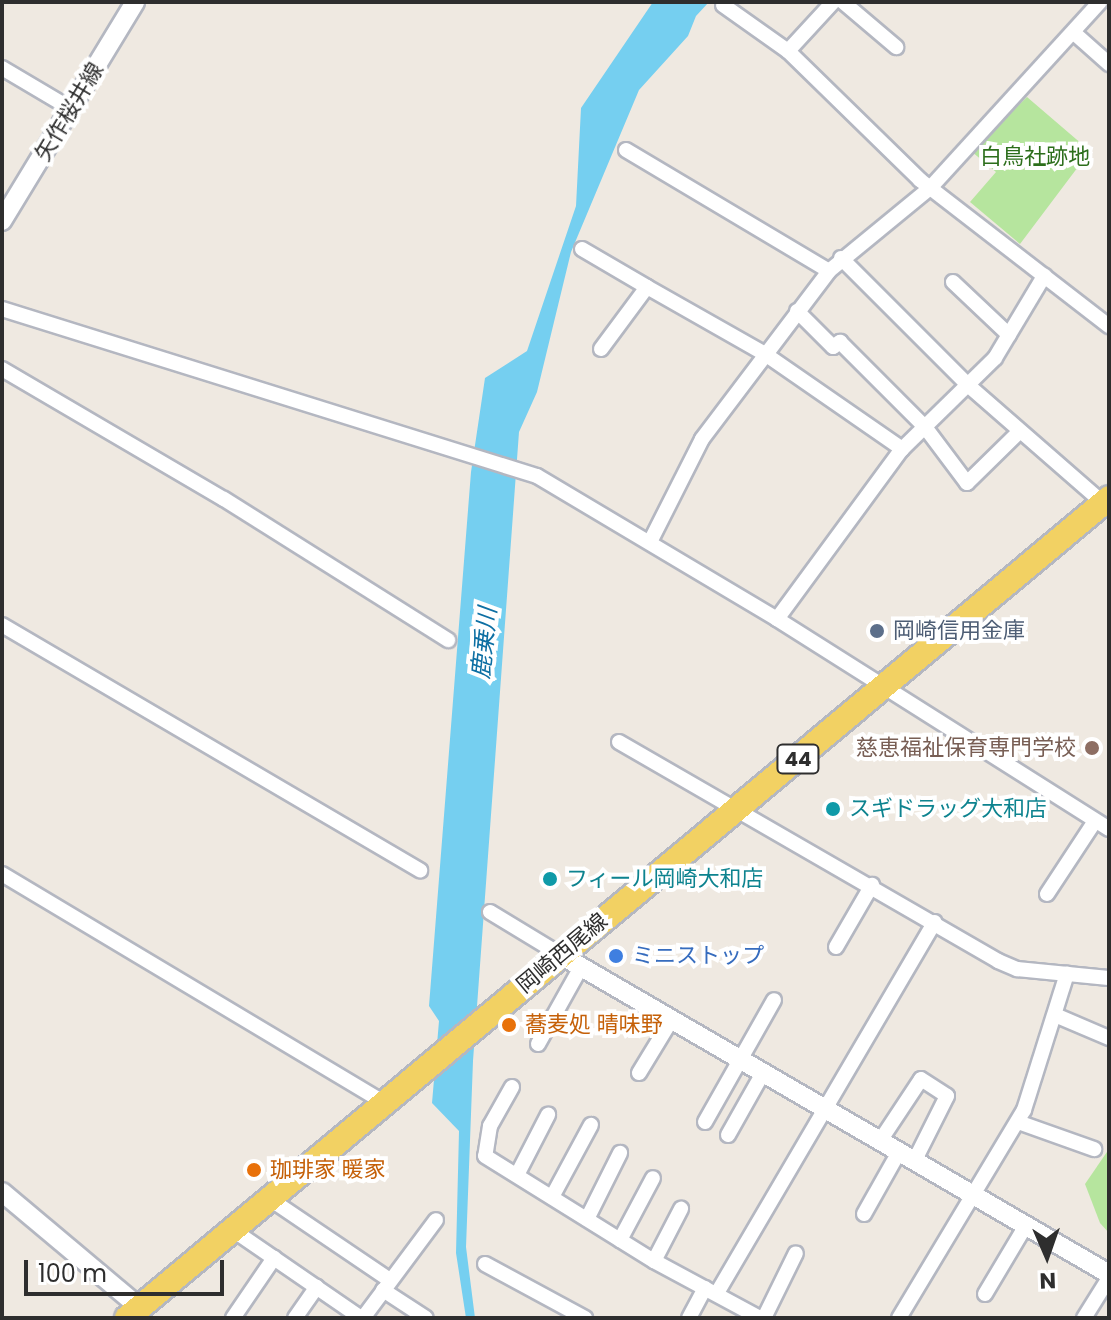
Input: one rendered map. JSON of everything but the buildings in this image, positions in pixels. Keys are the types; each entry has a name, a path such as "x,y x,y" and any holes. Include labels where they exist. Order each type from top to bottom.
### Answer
{"main road":[{"name":"岡崎西尾線","path":"133,1312 386,1104 559,954 885,689 1107,503"}],"street":[{"name":"矢作桜井線","path":"2,221 135,2"},
{"path":"788,51 833,2"},
{"path":"843,2 896,47"},
{"path":"650,542 702,439 829,271 841,258 930,188 1100,2"},
{"path":"723,5 788,51 930,188 1108,324"},
{"path":"1074,33 1109,64"},
{"path":"2,68 71,109"},
{"path":"626,150 829,271"},
{"path":"582,249 765,354 902,449"},
{"path":"841,258 969,386 1107,503"},
{"path":"777,619 825,547 902,449 969,386 1009,335 1044,276"},
{"path":"953,282 1009,335"},
{"path":"601,349 647,287"},
{"path":"2,309 505,469 537,476 777,619 1109,829"},
{"path":"797,311 833,347 840,342 925,427 967,483 1020,431"},
{"path":"2,369 224,499 448,640"},
{"path":"2,625 420,870"},
{"path":"619,742 1017,969 1109,978"},
{"path":"1047,894 1095,821"},
{"path":"2,874 386,1104"},
{"path":"836,947 872,885"},
{"path":"490,912 1109,1276 1084,1318"},
{"path":"689,1318 711,1290 825,1107 935,922"},
{"path":"538,1044 581,967"},
{"path":"899,1318 1018,1122 1067,974"},
{"path":"705,1122 774,1000"},
{"path":"1055,1015 1109,1038"},
{"path":"639,1073 672,1019"},
{"path":"728,1135 763,1073"},
{"path":"864,1214 947,1096 921,1079 880,1141"},
{"path":"512,1087 490,1126 485,1156 654,1261 762,1318 796,1253"},
{"path":"517,1175 548,1115"},
{"path":"1018,1122 1094,1149"},
{"path":"552,1197 591,1125"},
{"path":"587,1219 620,1153"},
{"path":"620,1240 653,1178"},
{"path":"2,1192 133,1312"},
{"path":"270,1199 426,1318"},
{"path":"654,1261 681,1209"},
{"path":"233,1230 362,1318 436,1220"},
{"path":"985,1294 1025,1227"},
{"path":"233,1318 274,1258"},
{"path":"485,1264 585,1318"},
{"path":"295,1318 317,1287"}],"green space":[{"name":"白鳥社跡地","path":"1027,97 1090,151 1020,244 970,202 996,172 971,151"},
{"path":"1109,1149 1109,1233 1100,1223 1085,1184"}],"water":[{"name":"鹿乗川","path":"653,2 709,2 696,16 688,36 639,90 571,252 537,392 519,432 473,1061 466,1247 475,1318 466,1318 456,1253 459,1131 432,1103 439,1021 429,1006 471,472 485,378 527,351 576,206 581,108"}],"place":[{"name":"岡崎信用金庫","path":"877,631"},
{"name":"慈恵福祉保育専門学校","path":"1092,748"},
{"name":"スギドラッグ大和店","path":"833,809"},
{"name":"フィール岡崎大和店","path":"550,879"},
{"name":"ミニストップ","path":"616,956"},
{"name":"蕎麦処 晴味野","path":"509,1025"},
{"name":"珈琲家 暖家","path":"254,1170"}]}
